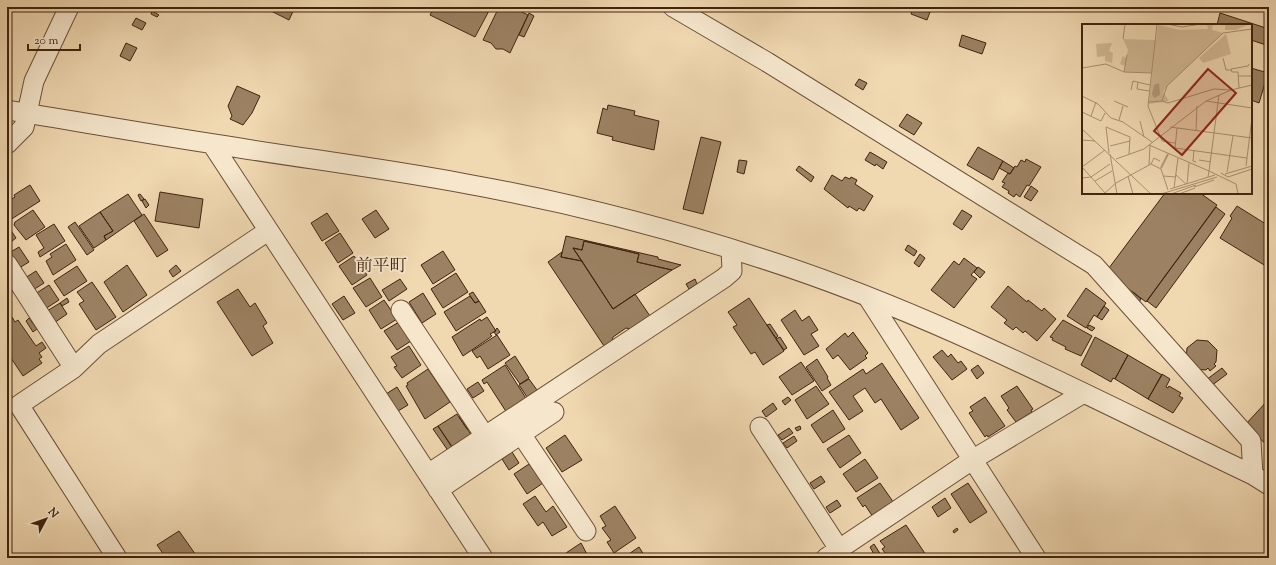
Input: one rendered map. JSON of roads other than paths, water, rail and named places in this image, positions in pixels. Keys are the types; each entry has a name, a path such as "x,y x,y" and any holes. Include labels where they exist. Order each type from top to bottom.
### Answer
{"street":[{"path":"7,144 24,127 34,81 69,7"},
{"path":"673,7 773,66 1094,266 1251,441 1253,475"},
{"path":"7,110 466,184 556,202 652,225 763,258 867,296 971,339 1082,394 1253,475 1269,485"},
{"path":"212,144 483,558"},
{"path":"117,558 19,405 74,368 99,344 268,231"},
{"path":"428,474 724,278 732,271 731,249"},
{"path":"7,264 74,368"},
{"path":"867,296 1036,558"},
{"path":"401,310 485,436"},
{"path":"760,427 833,554 972,460 1082,394"},
{"path":"438,490 554,412"},
{"path":"521,434 586,530"}],"district":[{"name":"前平町","path":"381,265"}]}
